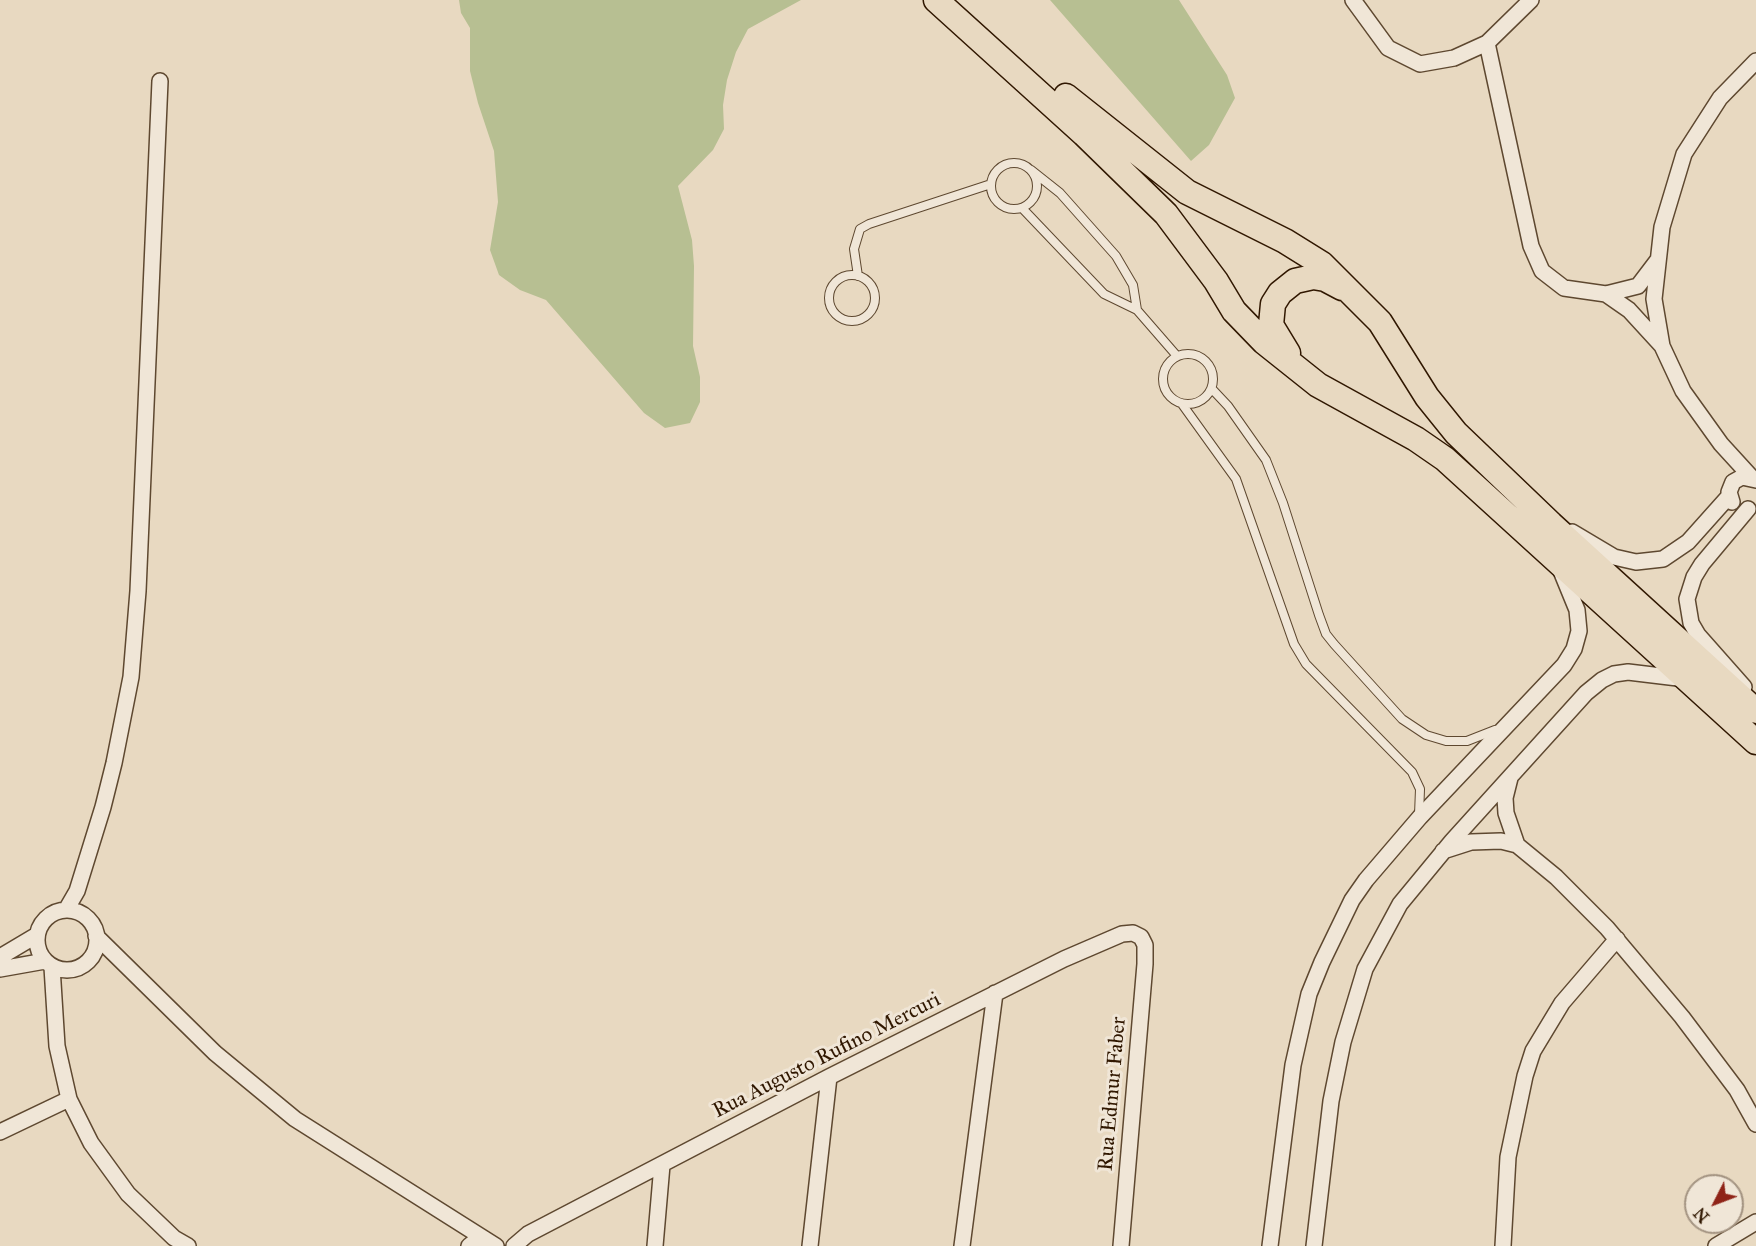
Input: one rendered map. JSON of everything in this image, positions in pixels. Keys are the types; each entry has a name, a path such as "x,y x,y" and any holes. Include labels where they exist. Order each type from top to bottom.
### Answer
{"main road":[{"path":"936,0 1084,134 1166,214 1216,281 1234,311 1264,342 1318,385 1416,439 1445,459 1756,742"},
{"path":"946,0 982,26 1159,172 1207,204 1285,241 1322,264 1380,322 1427,397 1456,433 1756,711"},
{"path":"1318,385 1277,339 1271,326 1273,304 1286,286 1295,281 1313,277 1325,279 1354,295"}],"street":[{"path":"1353,0 1379,38 1396,54 1420,64 1454,58 1487,42 1531,0"},
{"path":"1487,42 1531,246 1538,264 1548,277 1564,288 1606,294 1638,286 1657,261"},
{"path":"1755,480 1721,444 1683,391 1662,346 1654,299 1657,261 1666,205 1684,154 1720,98 1756,61"},
{"path":"71,911 114,764 130,677 135,634 160,81"},
{"path":"1606,294 1629,310 1662,346"},
{"path":"1721,444 1730,491 1737,507 1753,507"},
{"path":"1535,508 1614,557 1651,562 1663,559 1688,542 1742,477 1755,480"},
{"path":"1753,507 1702,564 1694,577 1687,599 1691,623 1698,634 1756,700"},
{"path":"1270,1246 1293,1065 1309,994 1352,900 1418,820 1515,719 1564,665 1574,649 1579,631 1572,592 1555,557"},
{"path":"1314,1246 1331,1101 1353,1005 1365,969 1400,904 1443,851 1602,680 1614,674 1628,672 1688,680"},
{"path":"1510,777 1505,798 1506,813 1517,845"},
{"path":"1443,851 1488,839 1517,845 1556,877 1617,939 1682,1017 1737,1090 1756,1124"},
{"path":"188,1246 171,1242 128,1194 91,1143 69,1099 57,1046 53,966 37,944 37,935 46,919 71,911 88,920 96,936 215,1053 295,1119 456,1219 482,1243"},
{"name":"Rua Augusto Rufino Mercuri","path":"514,1246 528,1234 995,993 1122,934 1133,933 1141,937 1145,945"},
{"path":"0,957 37,935"},
{"path":"0,969 80,967 93,954 96,936"},
{"path":"1503,1246 1508,1157 1525,1076 1533,1051 1562,1003 1617,939"},
{"name":"Rua Edmur Faber","path":"1121,1246 1145,945"},
{"path":"93,954 135,975"},
{"path":"963,1246 995,993"},
{"path":"810,1246 829,1077"},
{"path":"0,1132 69,1099"},
{"path":"655,1246 662,1165"},
{"path":"1716,1246 1756,1222"},
{"name":"Rua Augusto Rufino Mercuri","path":"482,1243 528,1234"}],"lane":[{"path":"1137,310 1133,285 1116,256 1060,193 1024,165 1006,164 993,176 992,194 1004,207 1022,208 1104,294 1137,310 1177,356"},
{"path":"1022,208 1035,196 1037,187 1031,170"},
{"path":"858,276 842,277 835,282 828,296 833,312 846,321 862,320 873,308 875,292 871,285 858,276 854,249 860,230 869,224 991,184"},
{"path":"1182,404 1196,404 1212,389 1213,372 1208,364 1194,354 1177,356 1165,369 1163,378 1167,394 1182,404 1236,479 1294,644 1306,664 1412,772 1420,789 1421,802 1418,820"},
{"path":"1212,389 1228,406 1266,460 1284,503 1326,634 1402,719 1426,735 1446,741 1467,741 1488,734 1515,719"}],"green space":[{"path":"459,0 801,0 748,29 736,52 727,80 723,105 724,129 713,150 678,186 692,240 693,346 700,377 700,402 690,423 665,428 644,413 546,300 520,290 499,275 490,250 498,202 494,151 470,71 470,28 461,13"},
{"path":"1050,0 1179,0 1227,75 1235,98 1209,145 1191,161"}]}
